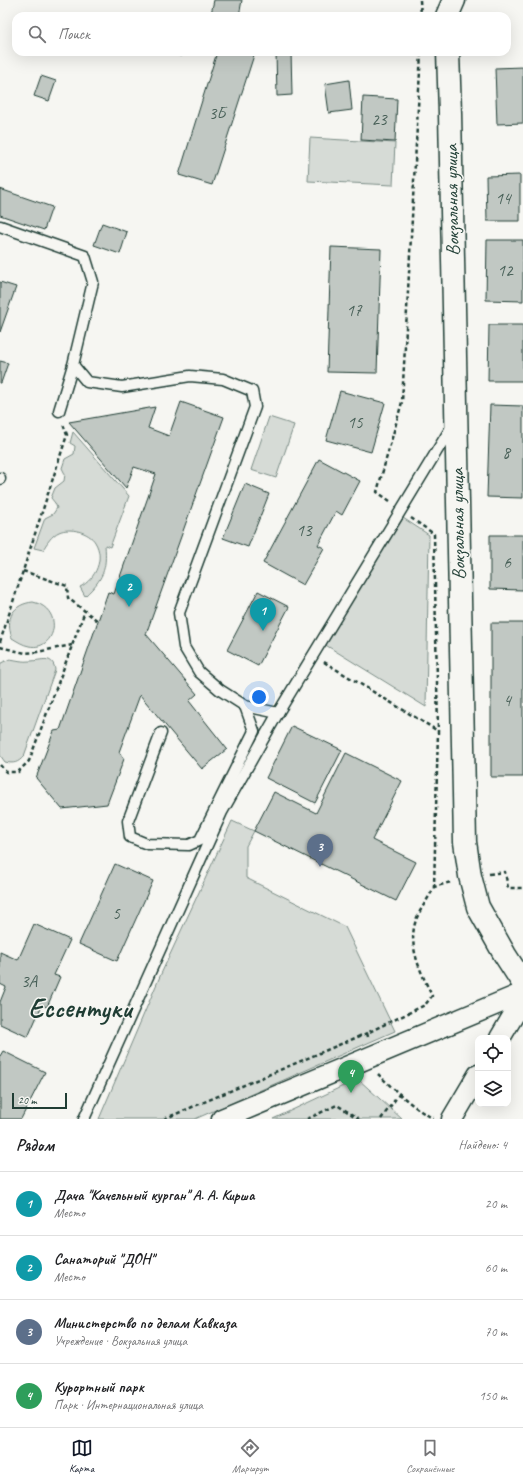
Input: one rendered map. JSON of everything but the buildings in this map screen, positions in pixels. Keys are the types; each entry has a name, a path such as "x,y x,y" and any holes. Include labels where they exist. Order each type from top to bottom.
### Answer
{"main road":[{"path":"441,0 446,12"},
{"path":"449,12 454,0"},
{"name":"Вокзальная улица","path":"448,56 465,842 470,876 478,907 505,955 523,983"}],"street":[{"path":"222,1119 523,993"},
{"path":"502,1035 523,999"},
{"path":"452,1119 475,1080"}],"lane":[{"path":"0,226 85,256 93,282 73,365 59,411"},
{"path":"73,365 87,382 122,387 190,376 222,379 252,391 255,407 179,613 184,647 199,672 220,690 245,706 278,713"},
{"path":"84,1119 222,812 278,713 456,420"},
{"path":"160,733 128,821 130,837 147,844 189,845 200,840 254,731 245,706"}],"path":[{"path":"420,0 421,12"},
{"path":"0,642 67,435 59,411"},
{"path":"23,571 67,586 68,598 98,620"},
{"path":"0,765 6,772 18,772 29,761 85,611"},
{"path":"0,646 25,653 72,645"},
{"path":"313,655 438,731"},
{"path":"164,1119 367,1033 425,1005 432,996 416,960 413,935 416,919 434,887 470,876 505,872 508,888 523,888"},
{"path":"367,1033 368,1039"},
{"path":"378,1074 427,1117 437,1119"},
{"path":"381,1119 400,1093"},
{"path":"307,1119 337,1105 359,1119"}],"shaded area":[{"path":"310,138 395,143 393,185 308,181"},
{"path":"269,417 294,425 276,478 251,470"},
{"path":"73,432 129,496 110,547 105,545 104,568 100,579 85,596 80,587 90,579 97,568 99,561 98,548 92,538 79,531 68,530 56,533 43,550 34,548 45,518 53,514 57,508 51,498 55,488 64,481 65,474 62,468 65,459 74,454 75,446 70,443"},
{"path":"403,518 429,535 426,707 324,644"},
{"path":"33,602 43,606 50,613 53,621 51,637 46,643 38,646 29,646 20,643 12,638 10,631 10,618 12,613 20,606"},
{"path":"10,659 25,661 49,660 54,665 55,670 24,756 18,762 11,763 5,762 0,755 0,666 1,663"},
{"path":"232,821 254,831 246,846 246,878 345,927 395,1031 195,1119 99,1119 161,974"},
{"path":"358,1079 402,1119 273,1119"}],"place":[{"name":"Санаторий \"ДОН\"","path":"129,607"},
{"name":"Дача \"Качельный курган\" А. А. Кирша","path":"263,631"},
{"name":"Министерство по делам Кавказа","path":"320,867"},
{"name":"Курортный парк","path":"351,1093"}],"district":[{"name":"Ессентуки","path":"80,1008"}]}
